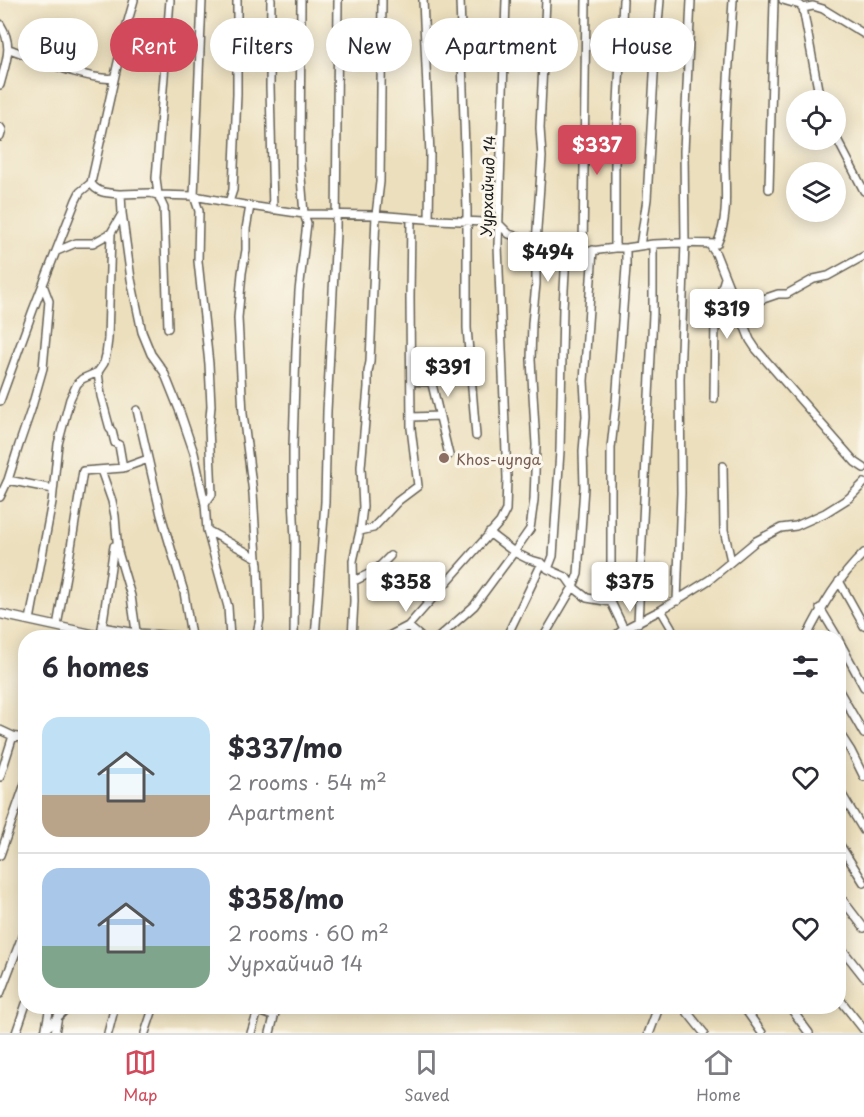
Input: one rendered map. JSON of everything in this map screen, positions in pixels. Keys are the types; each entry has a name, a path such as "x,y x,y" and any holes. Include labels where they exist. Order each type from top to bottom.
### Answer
{"main road":[{"path":"0,614 57,626 92,630"},
{"path":"649,1033 656,1014"}],"street":[{"path":"0,401 80,192 91,183 134,0"},
{"path":"168,328 164,208 158,195 156,178 170,0"},
{"path":"202,0 194,196 199,211 198,261 211,406 209,428 212,494 205,504"},
{"path":"229,202 233,190 237,94 237,0"},
{"path":"272,0 270,86 273,210"},
{"path":"294,630 293,427 297,329 307,223 304,214 300,165 301,0"},
{"path":"316,630 326,502 327,411 336,232 338,0"},
{"path":"352,630 353,561 363,507 361,467 370,362 376,215 380,182 382,0"},
{"path":"423,0 430,154 429,220"},
{"path":"460,0 467,328 476,436"},
{"name":"Уурхайчид 14","path":"408,626 500,522 506,510 507,478 498,245 506,0"},
{"path":"447,630 474,606 530,529 534,500 536,445 531,360 532,323 542,157 540,128 546,0"},
{"path":"584,252 586,0"},
{"path":"615,248 615,164 623,0"},
{"path":"640,246 647,199 660,0"},
{"path":"677,601 681,493 680,378 685,243 684,151 691,0"},
{"path":"91,183 100,191 121,194 194,196 304,214 376,215 484,222 500,225 509,234 536,247 566,254 652,244 717,244 724,225 733,0"},
{"path":"769,189 774,0"},
{"path":"783,0 803,8 818,90"},
{"path":"803,8 813,6 822,9 864,34"},
{"path":"0,24 8,38 9,49 0,85"},
{"path":"9,49 68,70 101,79 114,78"},
{"path":"0,127 2,130 0,137"},
{"path":"843,150 864,191"},
{"path":"121,194 131,279 142,332 151,354 164,372 194,453 205,504 207,530 228,607 229,630"},
{"path":"250,206 238,318 243,414 253,494 258,566 260,619 258,630"},
{"path":"30,620 53,489 58,444 69,399 82,379 98,372 106,355 111,233 122,213"},
{"path":"360,531 373,528 398,501 418,486 411,417 411,219"},
{"path":"57,251 76,243 93,243 111,233"},
{"path":"638,623 652,314 652,244"},
{"path":"709,244 716,254 756,350 855,462 864,468"},
{"path":"626,248 610,485 611,602 624,629 677,601 709,580 756,541 781,528 796,526 825,513 849,498 864,483"},
{"path":"548,630 578,574 584,487 583,451 586,416 584,381 593,250"},
{"path":"510,630 545,566 553,556 560,452 566,254"},
{"path":"737,308 768,297 787,294 814,279 828,276 864,256"},
{"path":"714,399 715,319 725,278"},
{"path":"0,497 8,480 43,368 49,301 43,285"},
{"path":"98,372 101,396 115,443 119,445 123,468"},
{"path":"411,381 432,384 449,455"},
{"path":"137,410 161,515 184,592 192,630"},
{"path":"411,417 440,416"},
{"path":"57,626 83,471 123,468 148,459"},
{"path":"723,466 724,530 731,561"},
{"path":"101,470 112,501 118,552 131,596 136,630"},
{"path":"8,480 53,489"},
{"path":"207,530 257,558"},
{"path":"101,630 116,532"},
{"path":"489,533 514,552 566,577 573,587 587,598 611,602"},
{"path":"810,630 820,609 839,580 864,553"},
{"path":"354,581 375,571 390,556"},
{"path":"856,560 864,565"},
{"path":"839,580 864,626"},
{"path":"820,609 833,630"},
{"path":"661,610 672,630"},
{"path":"400,630 408,626 413,630"},
{"path":"846,653 864,687"},
{"path":"846,703 864,734"},
{"path":"0,730 18,737"},
{"path":"0,777 13,736"},
{"path":"846,743 864,777"},
{"path":"846,801 864,831"},
{"path":"0,855 18,804"},
{"path":"846,855 864,884"},
{"path":"846,904 864,928"},
{"path":"0,994 18,947"},
{"path":"846,954 864,977"},
{"path":"846,1007 864,1030"},
{"path":"16,1033 23,1014"},
{"path":"45,1031 48,1014"},
{"path":"108,1033 113,1014"},
{"path":"145,1033 151,1014"},
{"path":"251,1033 257,1014"},
{"path":"270,1033 276,1014"},
{"path":"689,1014 704,1033"},
{"path":"749,1014 762,1033"},
{"path":"795,1014 809,1033"},
{"path":"45,1031 58,1016"},
{"path":"56,1033 58,1016"}],"place":[{"name":"Khos-uynga","path":"444,458"}]}
